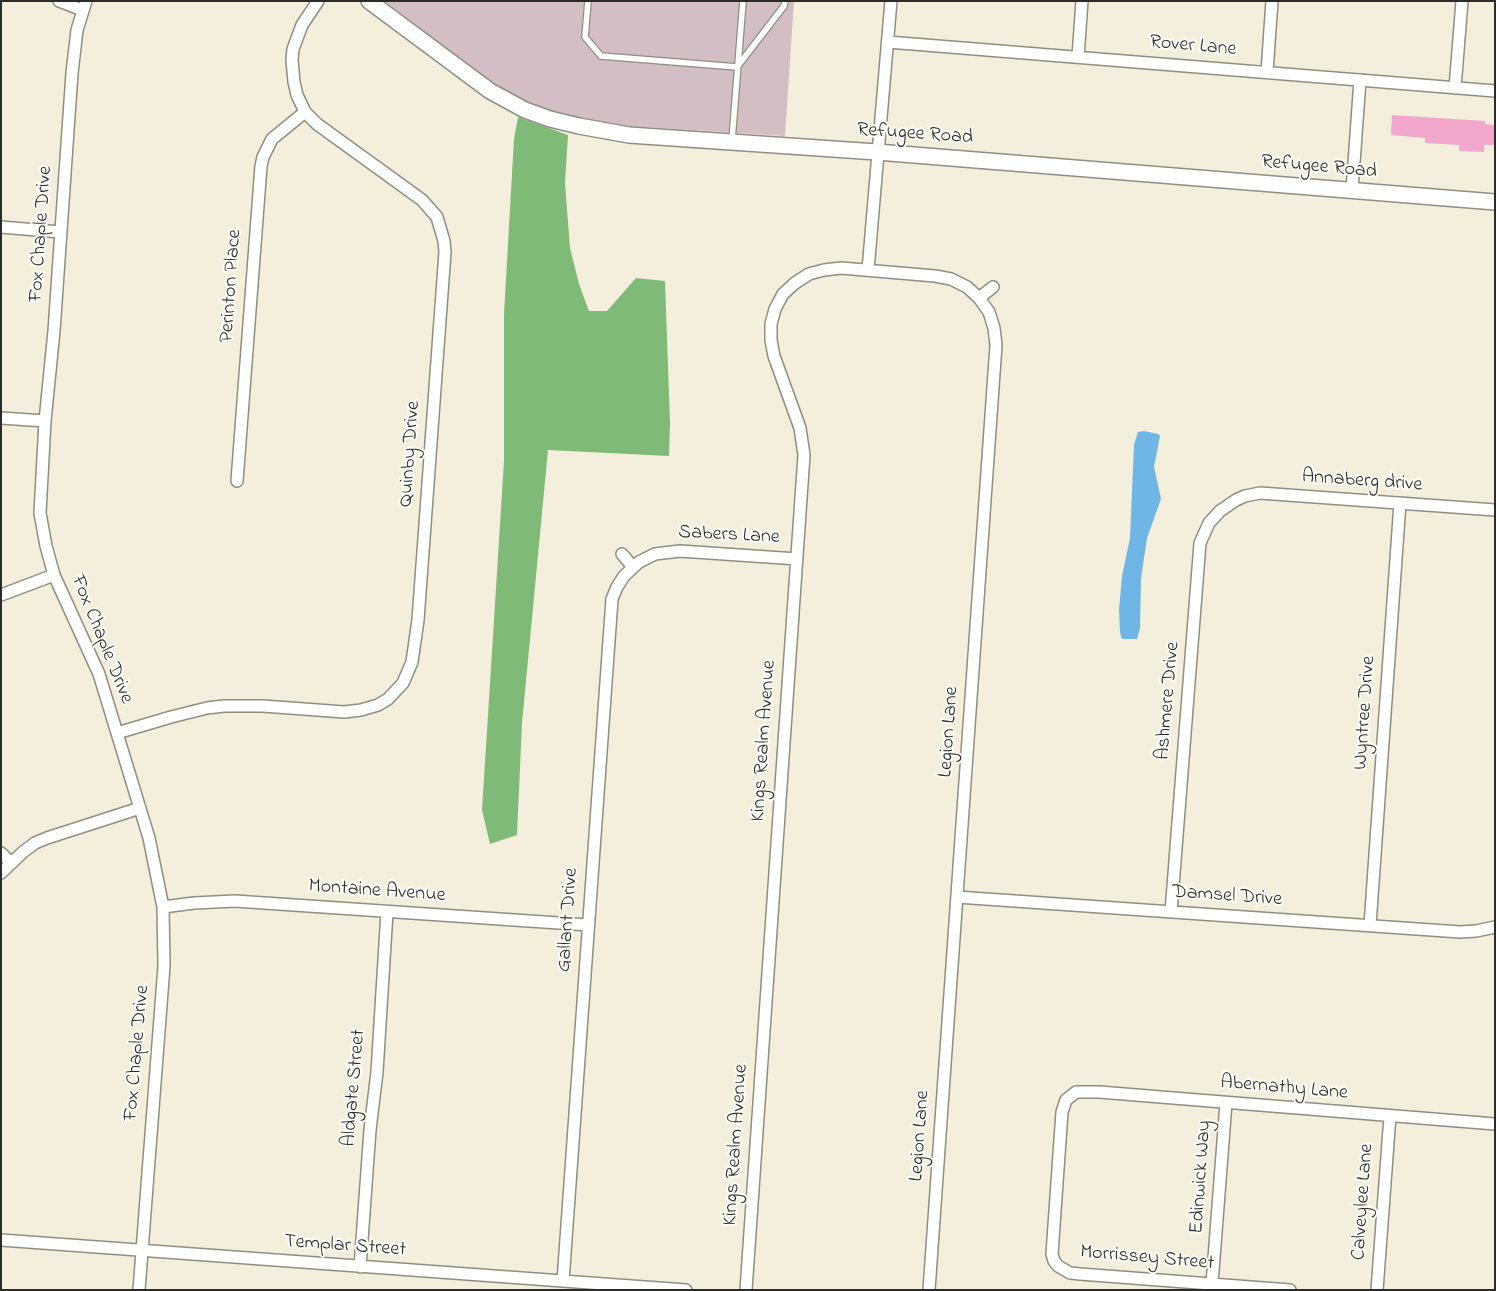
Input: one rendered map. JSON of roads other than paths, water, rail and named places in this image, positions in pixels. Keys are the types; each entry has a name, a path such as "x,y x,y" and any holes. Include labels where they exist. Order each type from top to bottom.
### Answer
{"street":[{"path":"59,1 84,6"},
{"name":"Quinby Drive","path":"117,733 171,717 224,706 263,706 344,712 361,710 378,705 388,699 403,683 412,662 418,620 444,241 437,217 422,200 317,124 305,112 297,95 294,82 293,49 302,26 318,1"},
{"name":"Refugee Road","path":"369,1 490,90 525,110 550,119 579,126 629,135 877,152 1495,202"},
{"path":"868,270 891,1"},
{"path":"1078,57 1082,1"},
{"path":"1266,72 1272,1"},
{"path":"1455,88 1462,1"},
{"name":"Fox Chaple Drive","path":"84,6 77,30 72,73 45,421 40,513 54,575 99,674 149,838 163,907 164,966 139,1290"},
{"name":"Rover Lane","path":"888,42 1495,91"},
{"path":"1352,190 1360,80"},
{"name":"Perinton Place","path":"237,481 261,166 272,139 305,112"},
{"path":"1,227 60,232"},
{"name":"Kings Realm Avenue","path":"746,1290 804,455 800,428 774,356 771,324 775,308 783,294 795,282 809,274 841,268 868,270"},
{"name":"Legion Lane","path":"868,270 935,276 952,280 967,287 979,298 989,312 994,328 996,346 929,1290"},
{"path":"979,298 993,287"},
{"path":"1,418 45,421"},
{"name":"Annaberg drive","path":"1229,504 1245,496 1260,493 1495,510"},
{"name":"Wyntree Drive","path":"1370,926 1400,503"},
{"name":"Ashmere Drive","path":"1170,912 1200,542 1208,523 1229,504"},
{"name":"Sabers Lane","path":"633,567 655,554 680,551 797,559"},
{"path":"622,554 633,567"},
{"name":"Gallant Drive","path":"563,1281 610,612 617,587 633,567"},
{"path":"1,595 54,575"},
{"path":"1,873 35,844 47,838 140,808"},
{"path":"1,853 11,863"},
{"name":"Damsel Drive","path":"957,897 1460,932 1495,927"},
{"name":"Montaine Avenue","path":"163,907 235,901 588,925"},
{"name":"Aldgate Street","path":"360,1267 370,1130 377,1072 386,912"},
{"name":"Abernathy Lane","path":"1071,1094 1099,1092 1495,1124"},
{"name":"Morrissey Street","path":"1071,1094 1066,1100 1062,1112 1052,1254 1054,1261 1063,1270 1070,1273 1290,1290"},
{"name":"Edinwick Way","path":"1212,1284 1226,1103"},
{"name":"Calveylee Lane","path":"1376,1290 1390,1116"},
{"name":"Templar Street","path":"1,1240 686,1290"}],"lane":[{"path":"588,1 585,37 601,56 737,67"},
{"path":"732,142 743,1"},
{"path":"737,67 784,6 785,1"}],"water":[{"path":"1144,431 1160,436 1154,467 1161,499 1147,538 1141,578 1140,628 1137,639 1122,639 1119,610 1122,576 1130,538 1134,445 1138,432"}]}
